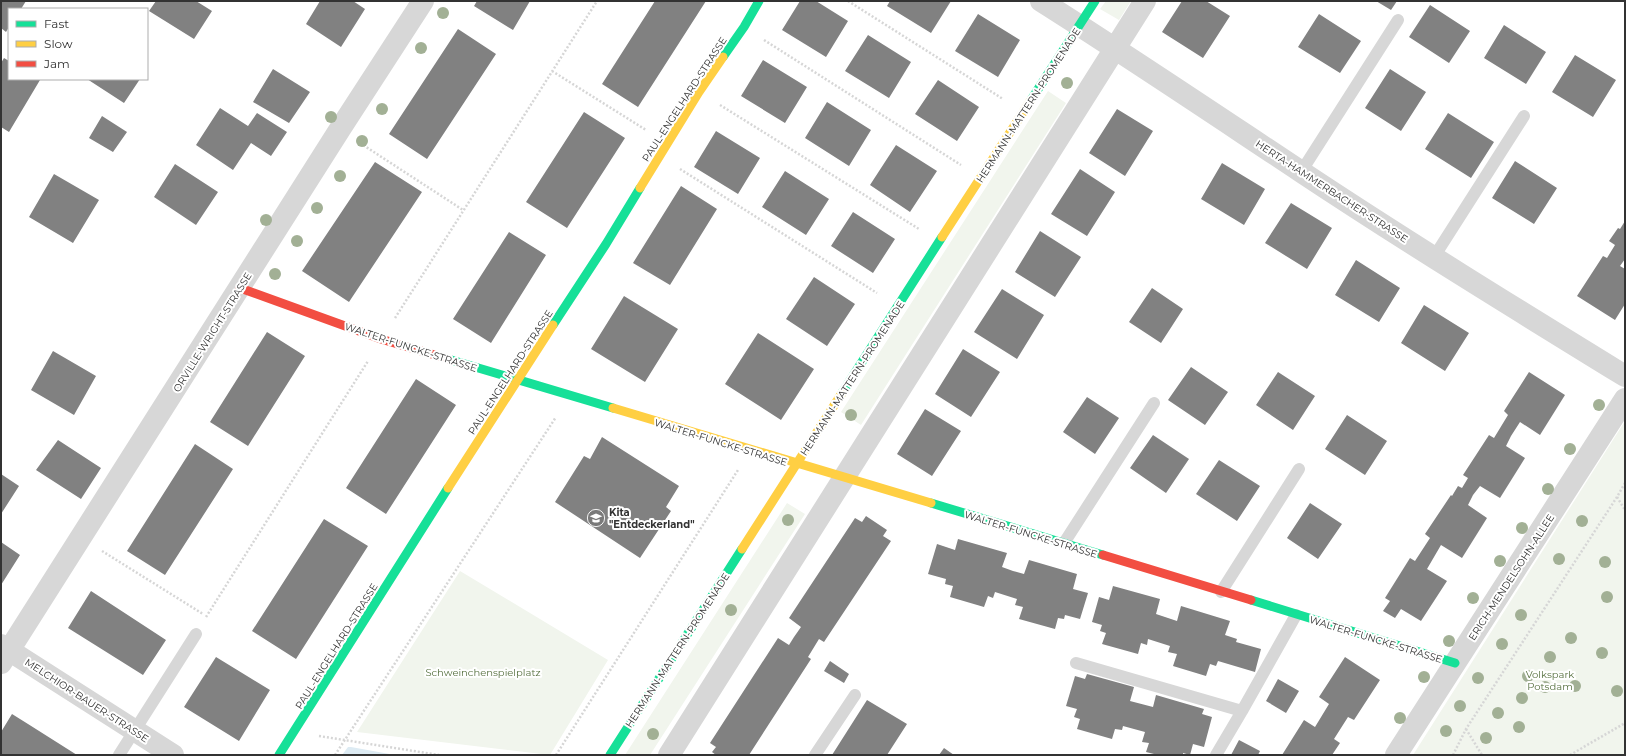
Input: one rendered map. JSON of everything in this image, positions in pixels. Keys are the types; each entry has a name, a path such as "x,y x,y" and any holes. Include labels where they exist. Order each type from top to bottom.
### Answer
{"street":[{"name":"ORVILLE-WRIGHT-STRASSE","path":"4,653 81,538 340,129 423,1"},
{"name":"PAUL-ENGELHARD-STRASSE","path":"278,755 295,731 517,380 606,244 699,92 744,27 759,1"},
{"name":"HERTA-HAMMERBACHER-STRASSE","path":"1041,1 1116,48 1301,172 1625,376"},
{"name":"HERMANN-MATTERN-PROMENADE","path":"610,755 1095,1"},
{"path":"669,755 1146,1"},
{"name":"WALTER-FUNCKE-STRASSE","path":"240,288 381,339 750,451 1064,543 1455,663"},
{"name":"ERICH-MENDELSOHN-ALLEE","path":"1396,755 1625,399"},
{"name":"MELCHIOR-BAUER-STRASSE","path":"4,653 135,730 173,755"}],"lane":[{"path":"1301,172 1398,20"},
{"path":"1434,257 1524,116"},
{"path":"1064,543 1154,403"},
{"path":"1221,592 1299,469"},
{"name":"WALTER-FUNCKE-STRASSE","path":"1216,755 1296,615"},
{"path":"119,755 196,634"},
{"path":"1076,663 1242,710"},
{"path":"815,755 855,695"}],"path":[{"path":"848,1 1023,112"},
{"path":"744,27 982,178"},
{"path":"552,71 667,143"},
{"path":"699,92 939,242"},
{"path":"340,129 463,210"},
{"path":"659,156 898,307"},
{"path":"335,755 570,396"},
{"path":"556,755 750,451"},
{"path":"1453,755 1466,728 1618,497 1625,483"},
{"path":"1618,497 1625,510"},
{"path":"81,538 207,616"},
{"path":"1570,755 1625,723"},
{"path":"1466,728 1482,755"},
{"path":"295,731 439,755"}],"green space":[{"path":"1106,1 1131,1 1119,20 1100,9"},
{"path":"1048,91 1066,103 861,425 841,412"},
{"name":"Volkspark Potsdam","path":"1625,421 1625,755 1413,755"},
{"path":"787,503 805,514 650,755 625,755"},
{"name":"Schweinchenspielplatz","path":"460,571 608,660 550,755 357,732"}],"shaded area":[{"path":"348,747 351,747 395,755 342,755"}],"building":[{"path":"1,1 26,1 22,8 8,8 8,29 6,32 1,28"},
{"path":"156,1 196,1 212,11 194,39 149,11"},
{"path":"320,1 353,1 365,9 341,47 306,24"},
{"path":"477,1 530,1 513,30 474,6"},
{"path":"655,1 706,1 638,107 602,84"},
{"path":"800,1 816,1 848,21 826,57 782,30"},
{"path":"890,1 951,1 931,33 887,6"},
{"path":"1182,1 1206,1 1230,16 1203,58 1162,32"},
{"path":"1376,1 1397,1 1391,10"},
{"path":"1430,5 1470,31 1449,63 1409,37"},
{"path":"978,14 1020,40 998,77 955,51"},
{"path":"1319,14 1361,41 1340,73 1298,47"},
{"path":"1504,25 1546,52 1526,84 1484,58"},
{"path":"458,29 496,54 427,159 389,134"},
{"path":"868,35 911,62 889,98 845,71"},
{"path":"1575,55 1616,80 1593,117 1552,92"},
{"path":"4,58 8,60 8,80 40,80 9,132 1,127 1,63"},
{"path":"763,60 807,87 785,123 741,96"},
{"path":"273,69 310,92 289,123 253,102"},
{"path":"1390,69 1426,92 1401,131 1365,108"},
{"path":"89,80 139,80 124,103"},
{"path":"938,80 979,107 957,141 915,114"},
{"path":"827,102 871,130 849,166 805,138"},
{"path":"220,108 248,126 257,113 287,132 271,156 251,143 233,170 196,145"},
{"path":"1117,109 1153,131 1125,176 1089,153"},
{"path":"584,112 625,138 567,228 526,202"},
{"path":"1448,113 1494,142 1471,178 1425,149"},
{"path":"102,116 127,132 113,152 89,138"},
{"path":"716,131 760,158 738,194 694,167"},
{"path":"896,145 937,171 910,212 870,185"},
{"path":"1515,161 1557,188 1534,224 1492,198"},
{"path":"375,162 422,192 349,302 302,271"},
{"path":"1222,163 1265,189 1244,225 1201,199"},
{"path":"175,164 218,192 196,225 154,197"},
{"path":"1080,169 1115,192 1087,236 1051,214"},
{"path":"785,171 829,199 806,235 762,207"},
{"path":"54,174 99,200 73,243 29,217"},
{"path":"681,186 717,209 670,285 633,263"},
{"path":"1291,203 1332,228 1307,269 1265,243"},
{"path":"853,212 895,239 873,273 831,246"},
{"path":"1625,221 1625,259 1620,266 1625,269 1625,304 1615,320 1577,296 1603,256 1607,258 1615,245 1609,241"},
{"path":"1040,231 1081,257 1055,297 1015,272"},
{"path":"509,232 546,255 491,343 453,319"},
{"path":"1356,260 1400,288 1379,322 1335,295"},
{"path":"814,277 855,304 827,346 786,319"},
{"path":"1152,288 1183,309 1161,343 1129,322"},
{"path":"1002,289 1044,315 1017,359 974,332"},
{"path":"624,296 678,329 645,382 591,349"},
{"path":"1424,305 1469,333 1445,371 1401,343"},
{"path":"267,332 305,356 248,446 210,422"},
{"path":"758,333 814,369 781,420 725,384"},
{"path":"963,349 1000,372 971,417 935,394"},
{"path":"53,351 96,376 74,415 31,390"},
{"path":"1191,367 1228,392 1205,425 1168,400"},
{"path":"1278,372 1315,396 1293,430 1256,405"},
{"path":"1529,372 1565,395 1540,435 1520,422 1511,436 1506,446 1525,458 1500,498 1480,486 1473,495 1468,505 1487,518 1462,558 1441,545 1427,569 1447,581 1421,621 1401,609 1395,618 1383,611 1390,601 1385,598 1410,558 1415,561 1430,538 1425,534 1451,495 1452,496 1458,486 1462,488 1468,478 1463,475 1489,435 1494,438 1508,415 1504,411"},
{"path":"416,379 456,405 386,514 346,488"},
{"path":"1087,397 1119,418 1095,454 1063,432"},
{"path":"925,409 961,431 932,476 897,454"},
{"path":"1347,415 1387,441 1365,475 1325,449"},
{"path":"1153,435 1189,459 1166,493 1130,468"},
{"path":"602,437 679,486 666,507 671,511 640,558 555,502 584,456 590,459"},
{"path":"58,440 101,468 81,499 36,470"},
{"path":"195,444 233,469 165,575 127,551"},
{"path":"1219,460 1260,486 1237,521 1196,494"},
{"path":"1,474 19,486 1,514"},
{"path":"1310,503 1342,524 1318,559 1287,538"},
{"path":"866,516 887,530 883,536 891,541 824,642 819,639 808,657 811,659 749,755 716,755 712,752 716,747 710,743 778,638 789,645 801,627 789,618 855,518 862,522"},
{"path":"324,519 368,546 296,659 252,631"},
{"path":"958,539 1007,553 1002,567 1013,571 1024,574 1029,560 1077,574 1073,589 1088,593 1080,619 1065,615 1064,619 1058,618 1055,629 1019,619 1023,607 1015,605 1017,599 995,592 993,598 988,596 984,607 950,597 953,586 945,584 946,579 928,574 937,544 955,550"},
{"path":"1,542 20,555 1,585"},
{"path":"1113,586 1160,599 1156,614 1177,621 1181,606 1230,621 1225,635 1237,639 1236,642 1261,649 1255,672 1218,661 1216,666 1210,664 1206,676 1173,666 1177,654 1168,652 1170,646 1148,639 1147,645 1141,643 1138,654 1102,644 1106,633 1100,631 1102,625 1092,622 1099,597 1109,600"},
{"path":"91,591 166,640 143,675 68,628"},
{"path":"216,657 270,690 239,741 184,707"},
{"path":"1345,657 1380,680 1354,720 1348,717 1334,739 1340,743 1332,755 1282,755 1304,720 1315,727 1329,704 1319,697"},
{"path":"830,661 849,674 844,683 824,671"},
{"path":"1087,674 1134,687 1130,701 1153,707 1156,695 1204,709 1202,714 1212,717 1204,747 1193,744 1190,755 1183,753 1183,755 1158,755 1146,752 1149,743 1142,742 1145,732 1123,726 1122,730 1115,729 1112,739 1077,729 1080,719 1074,717 1077,709 1066,706 1075,676 1085,679"},
{"path":"1278,679 1299,691 1286,713 1266,701"},
{"path":"867,700 907,724 887,755 832,755"},
{"path":"12,714 77,755 1,755 1,732"},
{"path":"1239,740 1260,751 1258,755 1231,755"},
{"path":"944,748 954,755 939,755"}],"traffic: fast":[{"path":"723,57 744,27 759,1"},
{"path":"1031,100 1095,1"},
{"path":"553,325 606,244 640,188"},
{"path":"842,393 942,237"},
{"path":"448,359 613,408"},
{"path":"279,755 448,488"},
{"path":"931,503 1103,555"},
{"path":"610,755 742,549"},
{"path":"1251,600 1455,663"}],"traffic: slow":[{"path":"640,188 699,92 723,57"},
{"path":"942,237 1031,100"},
{"path":"448,488 553,325"},
{"path":"742,549 842,393"},
{"path":"613,408 931,503"}],"traffic: jam":[{"path":"240,288 381,339 448,359"},
{"path":"1103,555 1251,600"}],"place":[{"name":"Kita \"Entdeckerland\"","path":"596,518"}]}
